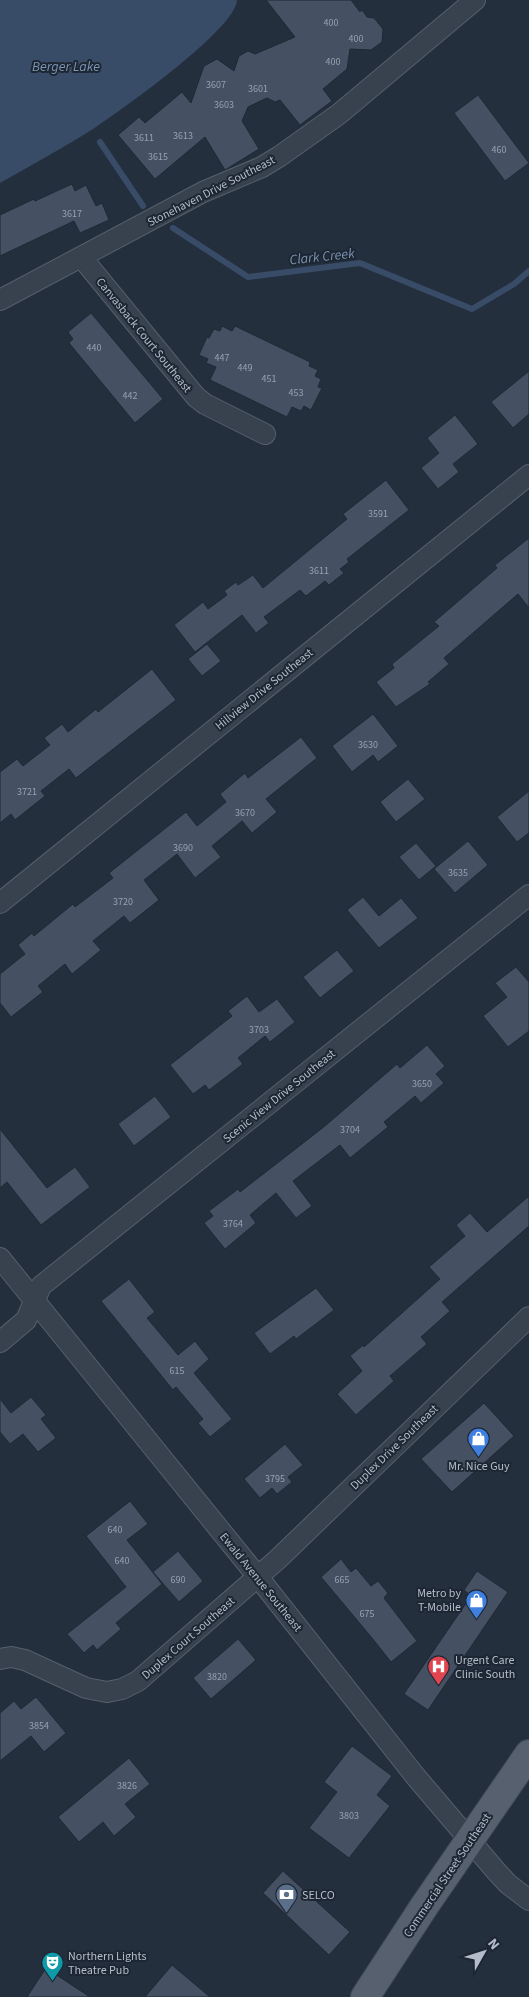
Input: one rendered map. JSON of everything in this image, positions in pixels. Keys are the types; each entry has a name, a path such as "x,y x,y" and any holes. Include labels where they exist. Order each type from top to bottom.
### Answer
{"main road":[{"name":"Commercial Street Southeast","path":"365,1997 529,1754"}],"street":[{"name":"Stonehaven Drive Southeast","path":"0,300 203,192 262,167 280,156 339,114 475,0"},
{"name":"Canvasback Court Southeast","path":"82,258 196,397 265,434"},
{"name":"Hillview Drive Southeast","path":"0,903 529,475"},
{"name":"Scenic View Drive Southeast","path":"0,1342 26,1320 41,1286 529,895"},
{"name":"Ewald Avenue Southeast","path":"0,1258 469,1841 508,1884 529,1900"},
{"name":"Duplex Drive Southeast","path":"258,1577 529,1317"},
{"name":"Duplex Court Southeast","path":"0,1659 11,1657 25,1660 86,1688 107,1692 122,1689 138,1681 258,1577"}],"water":[{"name":"Berger Lake","path":"0,0 237,0 232,13 218,30 175,69 93,129 0,183"}],"building":[{"path":"266,0 351,0 360,12 362,10 367,17 374,18 383,29 382,42 371,50 350,49 347,69 323,89 332,101 300,125 280,100 275,102 267,98 248,107 242,121 259,149 225,170 205,137 155,179 118,135 139,117 145,123 182,92 191,103 204,66 217,59 234,71 239,56 248,51 255,54 295,37"},
{"path":"478,95 529,163 505,181 454,113"},
{"path":"72,184 75,191 86,185 96,206 102,203 109,220 80,233 74,221 0,256 0,215"},
{"path":"91,313 163,399 135,423 69,343 73,339 68,332"},
{"path":"222,326 232,331 235,326 310,362 309,366 318,370 315,376 321,379 318,387 322,388 311,410 304,406 301,411 292,407 287,417 210,380 216,367 206,363 208,359 199,355 207,337 209,338 214,329 220,331"},
{"path":"529,371 529,414 513,428 491,402"},
{"path":"455,415 478,444 453,464 459,472 438,489 421,468 439,453 427,438"},
{"path":"386,480 409,510 347,559 349,562 340,569 344,573 329,585 325,581 306,596 300,590 264,617 269,623 256,633 242,615 195,652 174,625 203,602 208,609 227,595 224,591 236,582 238,585 253,575 263,588 347,519 343,514"},
{"path":"529,538 529,608 518,594 444,658 449,664 428,682 430,684 396,707 376,682 394,668 392,664 439,626 434,622 497,568 495,565"},
{"path":"207,644 221,661 202,676 188,659"},
{"path":"152,669 176,700 76,778 69,769 41,791 45,796 15,820 11,814 0,823 0,772 17,759 23,766 50,745 44,738 62,724 68,732 96,709 98,712"},
{"path":"373,714 398,746 378,762 373,755 352,772 332,746"},
{"path":"301,737 317,758 266,799 277,812 252,833 242,821 212,846 221,857 195,878 177,854 144,880 159,900 130,923 124,916 93,941 101,950 72,974 65,964 38,986 43,992 11,1017 0,1003 0,974 25,954 18,945 32,933 34,936 73,904 75,907 113,878 109,873 186,812 197,826 226,802 220,794 245,773 248,778"},
{"path":"408,779 425,799 396,822 380,802"},
{"path":"529,791 529,833 517,842 497,817"},
{"path":"468,841 488,865 455,893 434,869"},
{"path":"416,843 436,866 419,880 399,857"},
{"path":"363,897 379,916 401,898 418,918 379,948 347,910"},
{"path":"337,950 354,971 320,998 303,977"},
{"path":"516,967 529,982 529,1031 508,1047 483,1016 507,997 495,983"},
{"path":"247,996 259,1012 277,999 295,1022 270,1042 265,1036 238,1058 243,1064 209,1090 205,1085 193,1094 170,1065 232,1016 228,1011"},
{"path":"427,1045 445,1066 436,1074 444,1083 421,1103 415,1096 384,1122 388,1127 350,1158 340,1145 293,1181 312,1206 296,1218 276,1193 250,1215 256,1223 225,1249 204,1223 213,1216 209,1211 238,1189 240,1192 325,1126 397,1064 400,1068"},
{"path":"155,1096 171,1117 134,1146 118,1124"},
{"path":"0,1129 47,1188 75,1167 90,1187 41,1225 7,1182 0,1188"},
{"path":"529,1196 529,1226 442,1302 450,1311 421,1337 427,1344 390,1376 394,1381 356,1415 337,1394 362,1371 350,1356 363,1345 364,1347 440,1279 429,1267 465,1236 456,1225 470,1213 487,1232"},
{"path":"129,1279 155,1312 147,1318 178,1355 195,1341 209,1359 194,1373 232,1419 210,1437 198,1423 203,1419 176,1387 173,1390 101,1301"},
{"path":"316,1288 334,1310 296,1339 294,1336 270,1354 254,1333"},
{"path":"31,1397 46,1415 41,1419 56,1438 38,1452 23,1434 10,1444 0,1432 0,1399 11,1413"},
{"path":"484,1403 514,1436 452,1492 421,1459"},
{"path":"285,1444 303,1465 288,1477 292,1482 277,1494 272,1488 260,1498 244,1479"},
{"path":"130,1501 148,1524 127,1540 162,1584 116,1623 121,1629 97,1650 93,1645 84,1653 67,1634 126,1587 86,1536"},
{"path":"178,1551 203,1581 179,1602 153,1572"},
{"path":"341,1559 351,1572 356,1568 371,1586 378,1581 388,1593 384,1598 417,1641 391,1662 321,1577"},
{"path":"477,1571 508,1592 428,1710 404,1694 471,1596 464,1590"},
{"path":"238,1639 256,1660 211,1699 193,1678"},
{"path":"36,1697 66,1733 44,1752 31,1736 0,1761 0,1713 14,1701 21,1709"},
{"path":"352,1746 392,1776 377,1795 390,1806 349,1858 309,1828 337,1792 324,1782"},
{"path":"129,1758 150,1784 125,1804 136,1817 114,1836 103,1822 79,1842 58,1817"},
{"path":"283,1871 350,1932 329,1955 263,1893"},
{"path":"172,1965 210,1997 145,1997"},
{"name":"Northern Lights Theatre Pub","path":"46,1968 90,1997 27,1997"}],"waterway":[{"name":"Clark Creek","path":"100,142 143,206"},
{"name":"Clark Creek","path":"173,228 248,277 360,263 472,309 514,284 529,271"}],"place":[{"name":"Mr. Nice Guy","path":"479,1458"},
{"name":"Metro by T-Mobile","path":"477,1619"},
{"name":"Urgent Care Clinic South","path":"439,1686"},
{"name":"SELCO","path":"286,1914"},
{"name":"Northern Lights Theatre Pub","path":"52,1982"}]}
